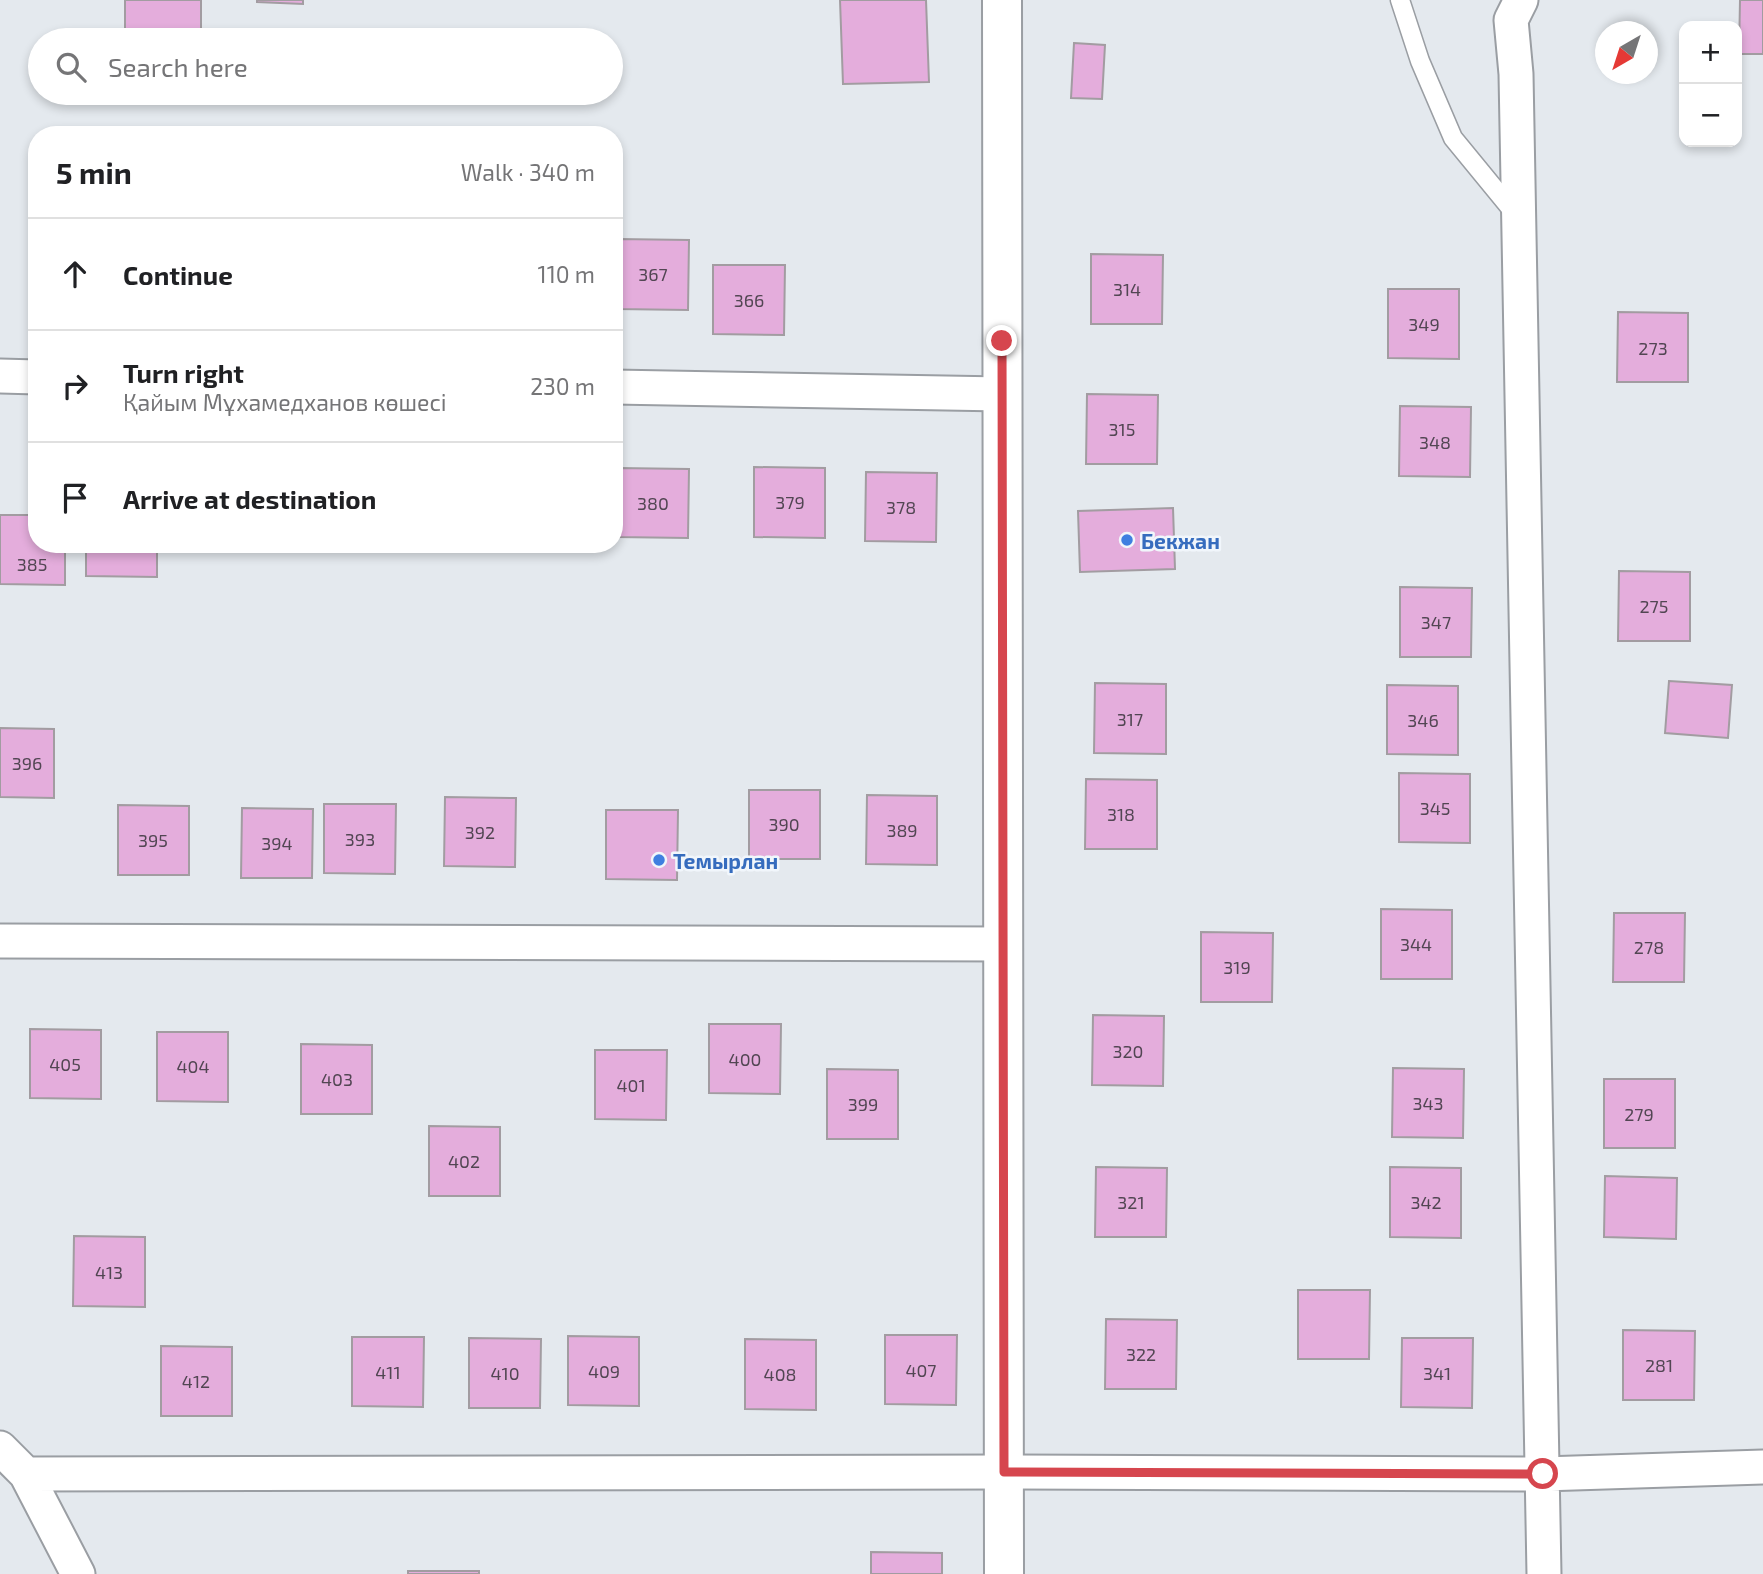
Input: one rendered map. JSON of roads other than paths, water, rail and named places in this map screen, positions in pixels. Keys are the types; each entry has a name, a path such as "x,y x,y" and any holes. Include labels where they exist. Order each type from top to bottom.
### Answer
{"street":[{"path":"1002,0 1004,1574"},
{"path":"1521,0 1511,20 1516,74 1544,1574"},
{"path":"0,376 28,377"},
{"path":"623,387 1002,394"},
{"path":"0,942 1003,944"},
{"path":"0,1448 26,1474 78,1574"},
{"path":"26,1474 1543,1474 1763,1467"}],"lane":[{"path":"1400,0 1420,61 1453,138 1519,218"}],"place":[{"name":"Бекжан","path":"1127,540"},
{"name":"Темырлан","path":"659,860"}]}
